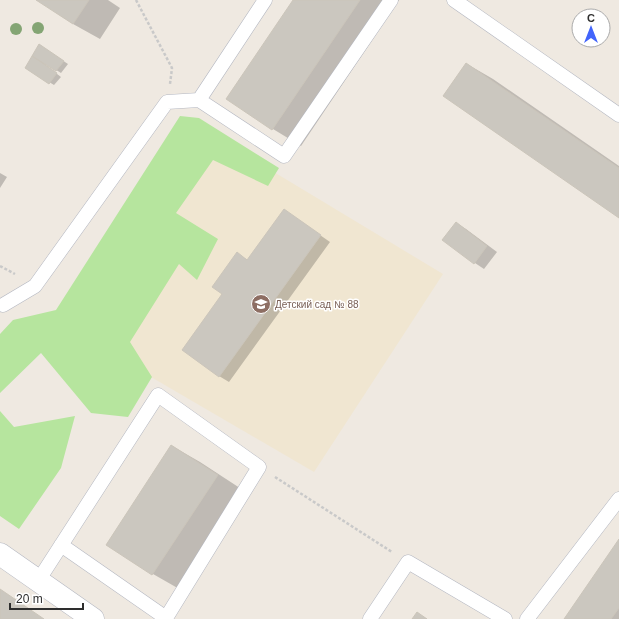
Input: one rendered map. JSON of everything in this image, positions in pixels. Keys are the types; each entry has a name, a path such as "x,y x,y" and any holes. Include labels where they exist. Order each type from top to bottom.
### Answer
{"street":[{"path":"0,554 93,619"}],"lane":[{"path":"200,100 265,0"},
{"path":"1,306 35,286 167,102 200,100 284,156 392,0"},
{"path":"454,0 619,115"},
{"path":"38,581 61,545 158,395 259,467 166,618 61,545"},
{"path":"527,619 619,499"},
{"path":"370,619 408,562 504,619"}],"path":[{"path":"136,0 172,68 167,102"},
{"path":"259,467 408,562"}],"shaded area":[{"name":"Детский сад № 88","path":"211,134 443,274 314,472 79,335"}],"green space":[{"path":"180,116 199,118 279,168 268,186 213,160 176,213 218,239 197,280 179,264 130,342 152,377 128,417 91,413 41,353 0,393 0,334 13,320 56,310"},
{"path":"0,411 14,427 75,416 61,468 19,529 0,516"}],"building":[{"path":"36,0 89,0 73,24"},
{"path":"293,0 360,0 272,130 226,99"},
{"path":"39,44 64,61 56,71 32,56"},
{"path":"32,56 57,73 49,84 25,68"},
{"path":"466,63 619,168 619,218 443,96"},
{"path":"284,209 321,235 219,377 182,350 222,294 212,287 237,252 247,260"},
{"path":"456,222 487,246 474,264 442,240"},
{"path":"171,445 218,475 152,575 106,545"},
{"path":"619,539 619,608 611,619 564,619"},
{"path":"0,589 44,619 0,619"},
{"path":"417,612 427,619 412,619"}],"place":[{"name":"Детский сад № 88","path":"261,304"}]}
